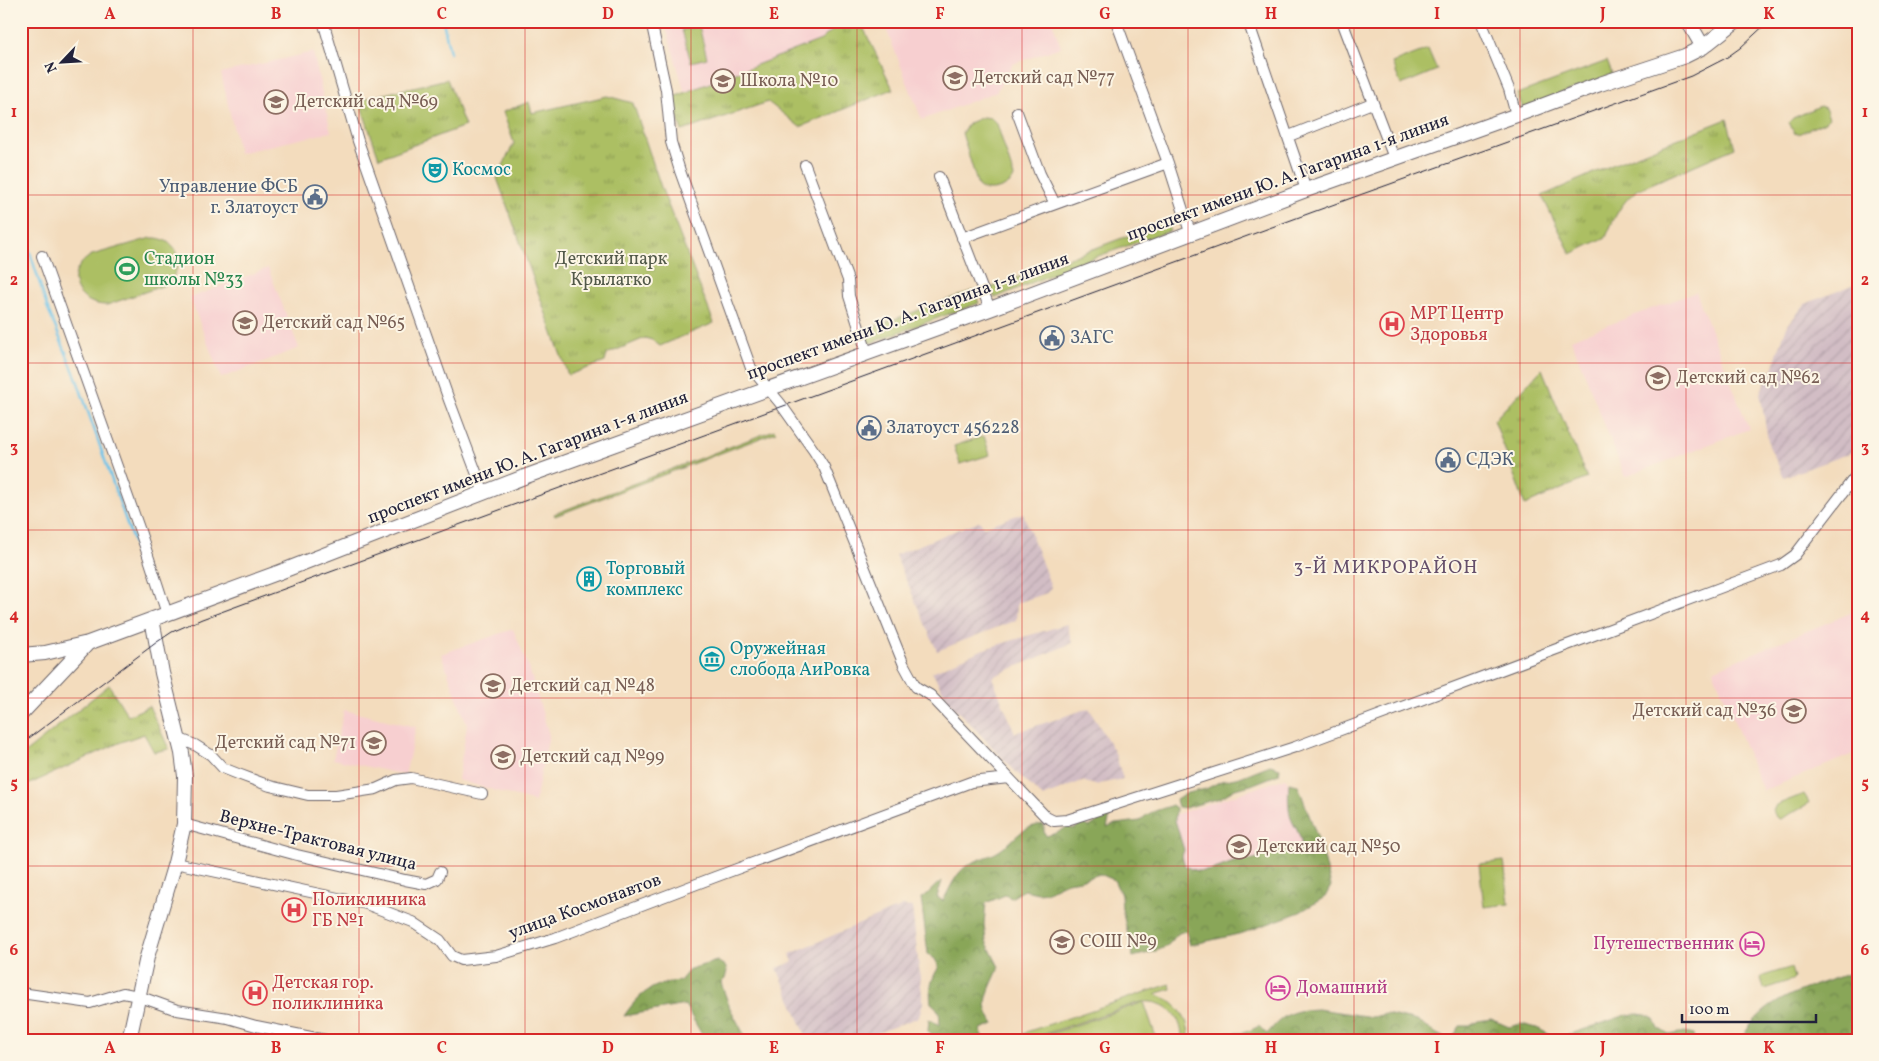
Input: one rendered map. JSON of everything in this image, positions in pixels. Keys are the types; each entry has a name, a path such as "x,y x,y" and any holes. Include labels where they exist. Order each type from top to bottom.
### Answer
{"main road":[{"path":"1688,21 1703,47"},
{"name":"проспект имени Ю. А. Гагарина 1-я линия","path":"21,655 44,653 88,643 280,572 484,493 867,352 990,309 1190,232 1600,84 1685,56 1703,47 1736,21"},
{"path":"129,1040 138,996 176,863 184,824 185,776 180,739 162,673 152,619"},
{"path":"21,714 88,643"}],"street":[{"path":"323,21 358,141 449,400 484,493"},
{"path":"650,21 666,90 671,142 751,368 780,403 824,468 910,677 916,687 930,695 1046,817 1054,821 1067,820 1295,747 1781,565 1795,555 1858,473"},
{"path":"1116,21 1168,163 1190,232"},
{"path":"1248,21 1306,190"},
{"path":"1342,21 1394,158"},
{"path":"1481,21 1508,89 1516,115"},
{"path":"1288,136 1372,103"},
{"path":"1017,112 1040,174 1055,204"},
{"path":"962,238 1168,163"},
{"path":"805,165 848,280 851,304 867,352"},
{"path":"939,177 990,309"},
{"path":"42,256 134,514 167,614"},
{"path":"781,424 790,418"},
{"path":"180,739 195,745 211,755 223,768 270,786 308,794 336,795 376,789 396,780 411,778 482,794"},
{"name":"улица Космонавтов","path":"176,863 366,904 414,922 440,940 452,956 462,960 496,956 555,938 971,782 1009,778"},
{"name":"Верхне-Трактовая улица","path":"184,824 325,862 426,884 437,879 440,872"},
{"path":"21,993 90,1003 123,993 138,996 177,1010 228,1018 256,1026 326,1040"}],"shaded area":[{"name":"Школа №10","path":"664,21 870,21 841,55 689,107"},
{"name":"Детский сад №77","path":"883,21 1052,21 1061,47 1013,64 996,92 922,120"},
{"name":"Детский сад №69","path":"313,52 331,132 239,153 221,73"},
{"name":"Детский сад №65","path":"268,268 299,348 221,378 190,298"},
{"path":"1858,283 1858,450 1784,477 1769,446 1760,393 1772,369 1787,326 1805,304"},
{"name":"Детский сад №62","path":"1696,292 1749,429 1625,477 1571,339"},
{"path":"1023,513 1051,587 1047,593 1017,603 1016,620 937,651 895,555 979,521 984,527"},
{"name":"Детский сад №36","path":"1853,612 1858,623 1858,752 1763,791 1713,670"},
{"path":"1067,624 1072,643 992,677 1015,733 1089,708 1115,753 1123,779 1095,785 1082,781 1043,797 1018,774 950,703 932,672 984,649"},
{"path":"513,629 529,668 549,735 535,802 458,780 467,725 441,654"},
{"name":"Детский сад №71","path":"344,710 416,727 405,775 333,759"},
{"name":"Детский сад №50","path":"1286,778 1326,896 1194,939 1162,819"},
{"path":"901,906 912,907 923,1003 919,1017 859,1040 808,1040 777,968 793,962 790,954 894,909 896,911"}],"green space":[{"path":"843,21 860,21 893,89 800,127 768,102 682,131 671,98 821,40"},
{"path":"699,26 707,58 691,62 682,30"},
{"path":"1428,49 1437,70 1401,85 1392,63"},
{"path":"1607,61 1612,74 1523,108 1517,94"},
{"path":"447,79 465,126 379,158 359,100"},
{"name":"Детский парк Крылатко","path":"607,96 633,103 661,187 714,323 660,346 652,340 645,338 607,354 605,362 568,375 497,178 514,143 503,112 529,102 532,113"},
{"path":"1820,106 1825,108 1829,118 1825,122 1798,134 1794,133 1789,122 1793,118"},
{"path":"983,117 991,118 997,124 1014,177 1012,181 1003,187 992,190 982,189 978,186 962,133 969,123"},
{"path":"1727,119 1735,148 1637,190 1618,211 1606,237 1571,254 1542,196 1612,165"},
{"path":"1167,221 1170,231 1084,261 995,298 990,288"},
{"name":"Стадион школы №33","path":"151,238 168,242 174,248 177,255 176,271 165,285 107,305 96,304 80,294 75,278 77,270 83,262 92,255"},
{"path":"974,290 979,303 867,344 862,331"},
{"path":"1542,369 1587,478 1525,505 1494,420"},
{"path":"774,430 776,432 555,516 554,514"},
{"path":"984,436 990,455 960,464 954,446"},
{"path":"109,685 128,716 149,706 169,749 154,752 144,734 121,742 21,788 21,756"},
{"path":"1270,765 1280,768 1279,774 1235,789 1220,798 1185,808 1178,807 1176,800 1187,793 1206,789 1221,781 1240,777"},
{"path":"1289,783 1298,785 1322,850 1331,886 1325,897 1300,912 1243,933 1190,945 1186,931 1177,934 1168,945 1156,951 1133,957 1122,909 1121,895 1114,880 1100,874 1067,882 1046,892 1038,893 1024,890 1011,898 1005,895 986,903 984,924 986,941 999,967 990,988 986,1004 987,1011 994,1024 981,1029 983,1040 932,1040 934,1038 928,1031 929,1019 939,1025 940,1018 938,1010 931,1003 930,993 932,980 939,967 935,959 928,954 921,898 939,883 942,881 937,897 943,901 955,879 964,868 999,851 1029,828 1044,824 1046,836 1057,833 1067,827 1075,829 1079,824 1083,823 1089,827 1105,814 1110,816 1107,828 1115,824 1140,821 1151,813 1172,805 1176,808 1175,820 1184,850 1182,856 1185,866 1192,869 1198,871 1210,870 1236,861 1259,858 1285,847 1291,847 1298,855 1301,844 1299,834 1290,815"},
{"path":"1804,794 1809,802 1806,806 1780,819 1776,817 1773,811 1776,805"},
{"path":"1504,861 1509,904 1484,907 1479,864"},
{"path":"717,961 725,966 727,971 725,979 721,983 730,1008 747,1040 705,1040 685,1005 624,1016 647,991 662,984 680,981 690,969"},
{"path":"1791,968 1794,978 1792,980 1764,989 1761,978 1763,976"},
{"path":"1858,970 1858,1040 1741,1040 1754,1021 1776,1003 1803,990"},
{"path":"1170,984 1171,989 1155,994 1169,1001 1180,1011 1187,1024 1189,1040 1182,1040 1179,1022 1175,1015 1162,1005 1146,1002 1137,1003 1027,1040 1014,1040 1029,1031"},
{"path":"1144,1002 1157,1040 1032,1040"},
{"path":"1318,1009 1372,1017 1386,1014 1417,1021 1449,1040 1217,1040 1224,1034 1249,1031 1259,1026 1267,1034 1289,1014"},
{"path":"1638,1014 1654,1019 1658,1028 1669,1035 1685,1032 1694,1034 1695,1040 1451,1040 1460,1026 1470,1026 1478,1021 1491,1019 1509,1027 1521,1024 1537,1028 1554,1037 1568,1035 1626,1015"}],"waterway":[{"path":"443,21 450,53"},
{"path":"21,236 29,249 47,307 76,377 134,544 141,571"}],"tram line":[{"path":"21,744 157,642 172,632 202,619 1343,201 1691,76 1726,58 1740,48 1769,21"}],"place":[{"name":"Детский сад №77","path":"955,78"},
{"name":"Школа №10","path":"723,81"},
{"name":"Детский сад №69","path":"276,102"},
{"name":"Космос","path":"435,170"},
{"name":"Управление ФСБ г. Златоуст","path":"315,197"},
{"name":"Стадион школы №33","path":"127,269"},
{"name":"Детский сад №65","path":"245,323"},
{"name":"МРТ Центр Здоровья","path":"1392,324"},
{"name":"ЗАГС","path":"1052,338"},
{"name":"Детский сад №62","path":"1658,378"},
{"name":"Златоуст 456228","path":"869,428"},
{"name":"СДЭК","path":"1448,460"},
{"name":"Торговый комплекс","path":"589,579"},
{"name":"Оружейная слобода АиРовка","path":"712,659"},
{"name":"Детский сад №48","path":"493,686"},
{"name":"Детский сад №36","path":"1794,711"},
{"name":"Детский сад №71","path":"374,743"},
{"name":"Детский сад №99","path":"503,757"},
{"name":"Детский сад №50","path":"1239,847"},
{"name":"Поликлиника ГБ №1","path":"294,910"},
{"name":"СОШ №9","path":"1062,942"},
{"name":"Путешественник","path":"1752,944"},
{"name":"Домашний","path":"1278,988"},
{"name":"Детская гор. поликлиника","path":"255,993"}],"district":[{"name":"3-Й МИКРОРАЙОН","path":"1386,568"}]}
